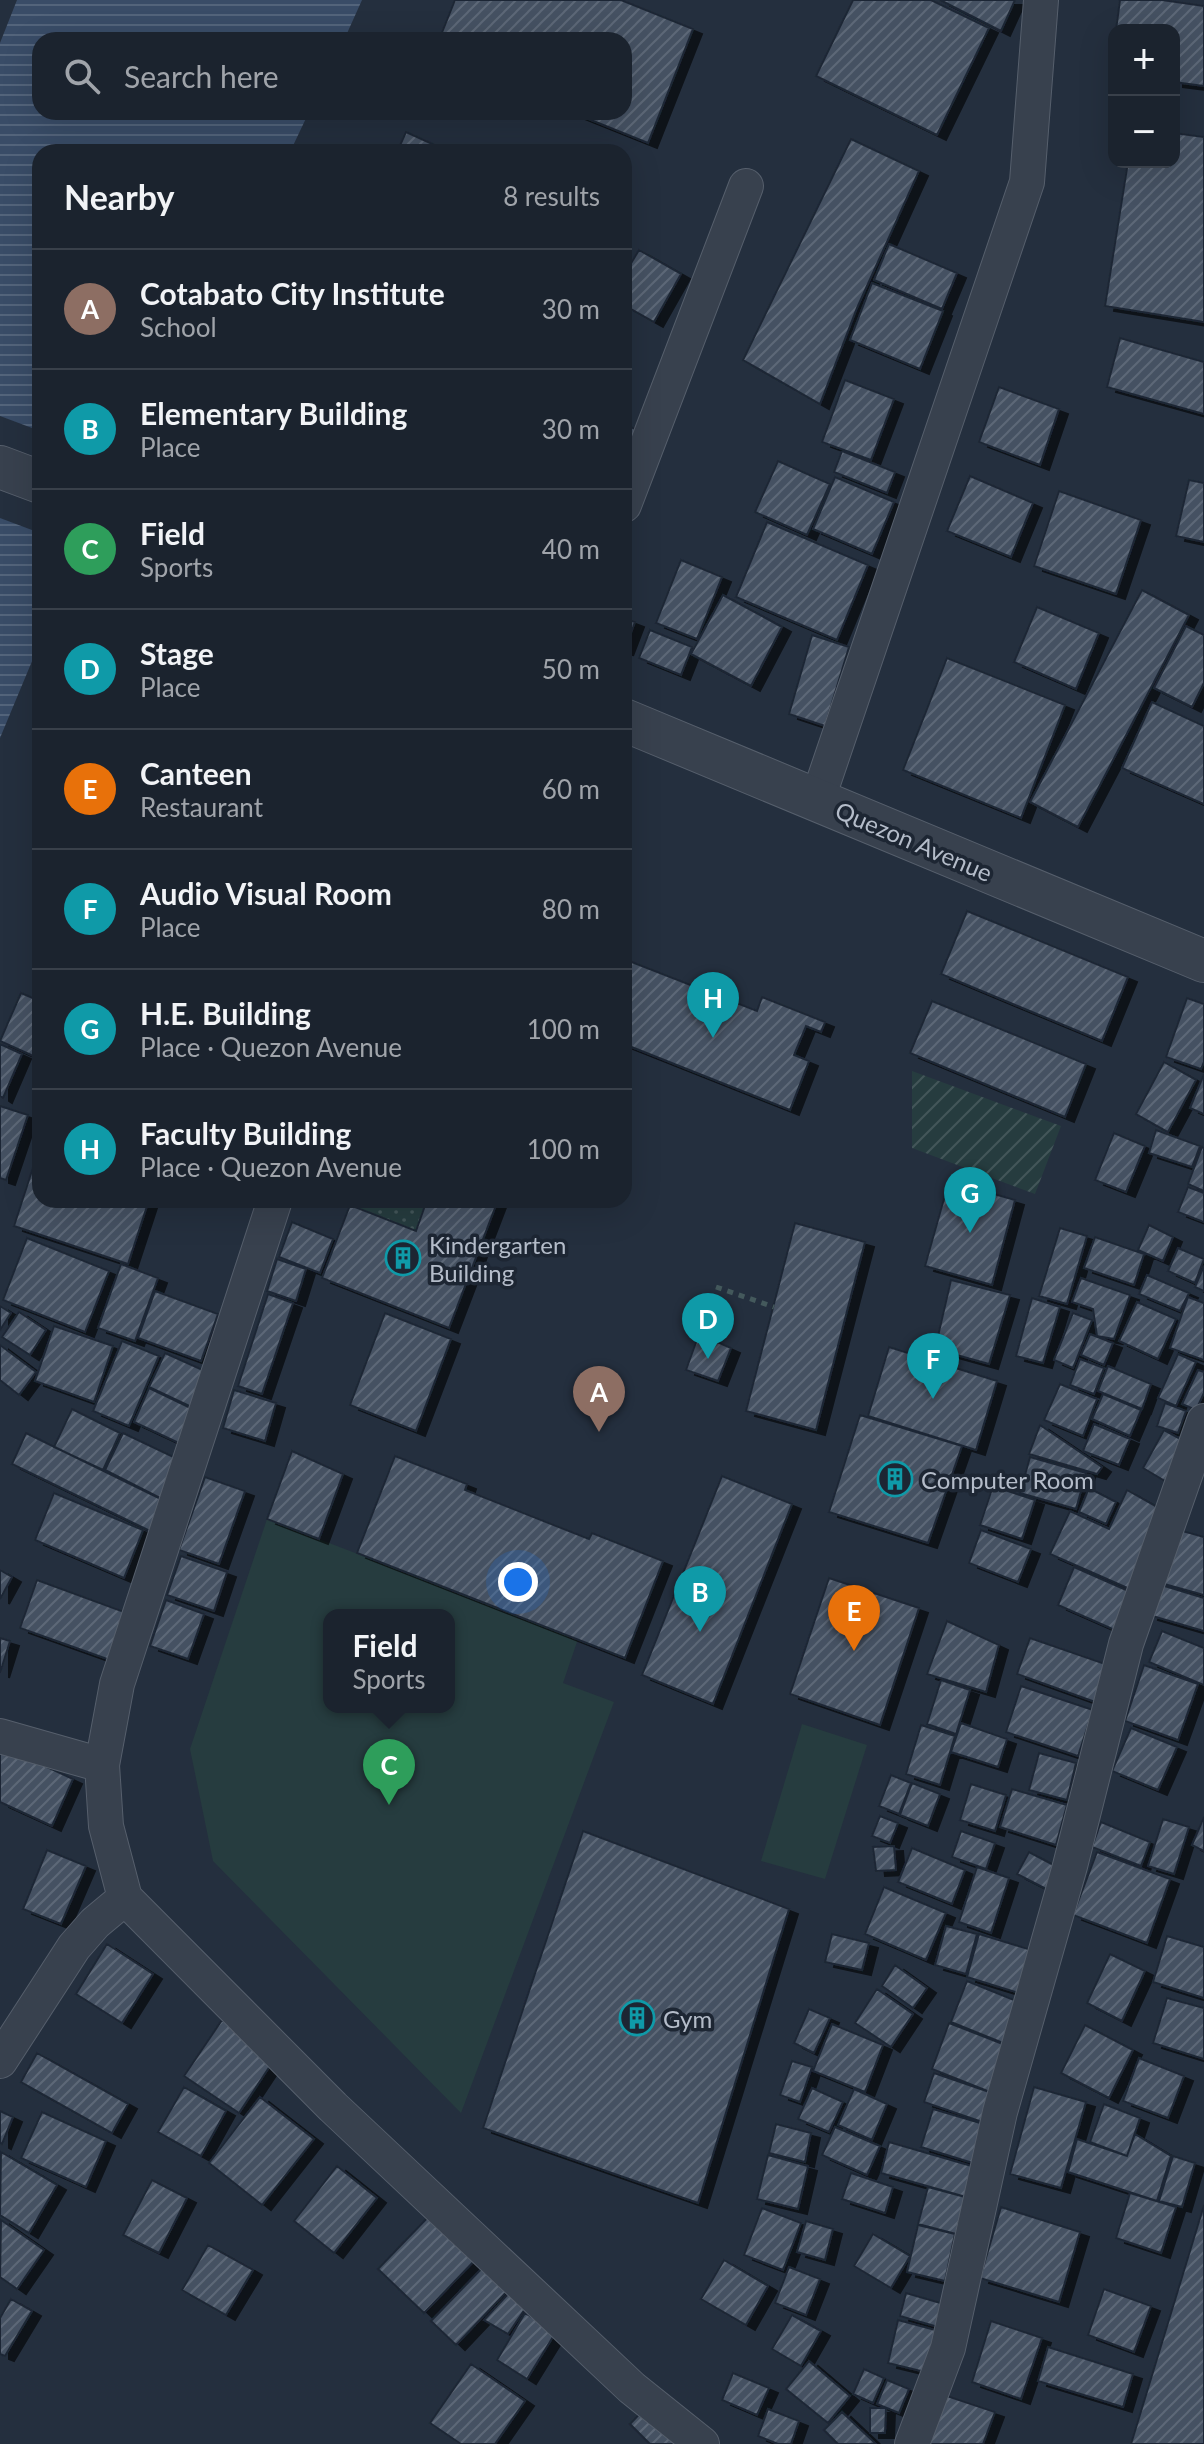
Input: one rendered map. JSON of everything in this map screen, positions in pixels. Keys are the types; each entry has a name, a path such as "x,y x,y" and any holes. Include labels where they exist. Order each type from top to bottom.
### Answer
{"street":[{"path":"817,801 1027,182 1041,0"},
{"path":"632,484 746,186"},
{"path":"0,467 32,479"},
{"name":"Quezon Avenue","path":"632,723 1202,956"},
{"path":"272,1208 117,1684 102,1765 106,1826 125,1898 333,2107 632,2388 702,2444"},
{"path":"912,2444 948,2348 1000,2112 1070,1866 1126,1644 1204,1421"},
{"path":"0,1736 102,1765"},
{"path":"0,2061 74,1947 95,1923 125,1898"}],"path":[{"path":"716,1287 774,1307"}],"green space":[{"path":"912,1071 1061,1126 1035,1194 912,1148"},
{"path":"358,1208 424,1208 416,1231"},
{"path":"267,1519 578,1639 563,1683 614,1702 461,2113 213,1861 190,1749"},
{"path":"802,1724 867,1745 825,1879 761,1861"}],"water":[{"path":"17,0 362,0 348,32 32,32 32,120 305,120 294,144 32,144 32,661 0,738 0,43"}],"pier":[{"path":"0,416 32,428 32,530 0,518"}],"building":[{"path":"455,0 621,0 693,29 648,143 591,120 632,120 632,32 442,32"},
{"path":"853,0 931,0 989,28 937,135 816,76"},
{"path":"940,0 1015,0 1001,31"},
{"path":"1120,0 1162,0 1204,6 1204,86 1180,83 1180,24 1117,24"},
{"path":"406,132 432,144 401,144"},
{"path":"1180,134 1204,137 1204,322 1105,306 1127,168 1180,168"},
{"path":"851,139 919,171 857,308 820,404 743,360"},
{"path":"889,244 957,273 942,309 874,280"},
{"path":"639,250 681,274 654,322 632,310 632,262"},
{"path":"872,283 943,311 920,369 850,340"},
{"path":"1120,338 1204,362 1204,414 1107,387"},
{"path":"845,380 894,399 871,460 822,442"},
{"path":"999,387 1059,409 1040,465 979,442"},
{"path":"632,428 642,432 632,458"},
{"path":"842,451 895,472 887,493 834,472"},
{"path":"778,461 830,484 807,535 755,512"},
{"path":"970,476 1033,503 1011,557 947,531"},
{"path":"835,477 894,502 872,554 813,529"},
{"path":"1189,480 1204,483 1204,542 1176,536"},
{"path":"1059,491 1141,520 1116,594 1034,566"},
{"path":"767,522 868,565 837,640 736,597"},
{"path":"681,560 722,577 697,639 656,623"},
{"path":"1142,590 1189,615 1078,827 1030,802"},
{"path":"723,595 782,627 751,686 691,654"},
{"path":"1037,607 1099,633 1076,689 1014,662"},
{"path":"1186,626 1204,635 1204,683 1192,707 1154,688"},
{"path":"650,630 692,647 681,675 639,658"},
{"path":"812,635 849,647 825,726 789,714"},
{"path":"947,658 1065,705 1021,818 903,770"},
{"path":"1152,702 1204,726 1204,804 1122,768"},
{"path":"967,911 1128,977 1102,1041 941,974"},
{"path":"632,962 757,1011 762,997 825,1022 821,1032 806,1026 794,1055 809,1061 790,1110 632,1047"},
{"path":"21,993 32,998 32,1055 0,1041"},
{"path":"1187,998 1204,1004 1204,1062 1201,1069 1166,1057"},
{"path":"932,1001 1086,1064 1065,1117 910,1053"},
{"path":"0,1044 22,1054 3,1098 0,1096"},
{"path":"1164,1062 1196,1080 1168,1132 1136,1114"},
{"path":"1204,1074 1204,1114 1190,1108"},
{"path":"0,1106 28,1115 6,1180 0,1178"},
{"path":"1156,1130 1200,1146 1192,1167 1149,1153"},
{"path":"1114,1133 1145,1146 1126,1192 1095,1180"},
{"path":"1204,1148 1204,1191 1188,1184"},
{"path":"32,1171 32,1208 146,1208 128,1264 14,1226"},
{"path":"949,1181 1015,1200 992,1285 925,1266"},
{"path":"1188,1187 1204,1193 1204,1222 1178,1212"},
{"name":"Kindergarten Building","path":"349,1208 358,1208 416,1231 424,1208 495,1208 449,1328 322,1278"},
{"path":"292,1222 333,1239 320,1273 279,1257"},
{"path":"795,1223 865,1242 816,1430 746,1411"},
{"path":"1149,1225 1173,1237 1163,1261 1138,1250"},
{"path":"1060,1228 1087,1236 1067,1304 1039,1296"},
{"path":"1095,1237 1144,1254 1134,1285 1084,1268"},
{"path":"27,1238 109,1271 85,1332 3,1300"},
{"path":"1178,1248 1204,1259 1195,1283 1168,1271"},
{"path":"277,1259 306,1269 296,1301 267,1291"},
{"path":"121,1264 158,1278 135,1341 98,1328"},
{"path":"1204,1266 1204,1291 1195,1287"},
{"path":"1147,1275 1189,1293 1180,1311 1139,1294"},
{"path":"1081,1278 1130,1295 1114,1339 1097,1336 1093,1309 1072,1302"},
{"path":"951,1280 1010,1295 989,1364 935,1349"},
{"path":"155,1291 218,1314 201,1361 138,1338"},
{"path":"268,1294 293,1303 262,1394 238,1386"},
{"path":"1188,1297 1204,1303 1204,1360 1170,1348"},
{"path":"1032,1298 1060,1307 1043,1363 1016,1356"},
{"path":"1137,1302 1176,1319 1158,1359 1119,1341"},
{"path":"0,1306 11,1313 0,1330"},
{"path":"19,1312 46,1330 30,1355 2,1337"},
{"path":"385,1313 451,1339 416,1431 350,1405"},
{"path":"1073,1313 1092,1320 1073,1368 1054,1360"},
{"path":"54,1326 113,1346 94,1402 35,1381"},
{"path":"699,1334 731,1348 718,1381 686,1370"},
{"path":"1090,1334 1113,1343 1104,1365 1081,1355"},
{"path":"122,1341 159,1356 129,1426 93,1411"},
{"path":"0,1345 36,1372 19,1395 0,1380"},
{"path":"889,1347 997,1381 976,1450 868,1416"},
{"path":"165,1353 216,1376 200,1411 149,1387"},
{"path":"1178,1354 1196,1362 1176,1406 1158,1398"},
{"path":"1080,1359 1104,1368 1094,1394 1070,1385"},
{"path":"1108,1366 1151,1384 1142,1409 1098,1391"},
{"path":"1198,1370 1204,1372 1204,1393 1196,1410 1182,1404"},
{"path":"1060,1384 1097,1399 1083,1436 1044,1420"},
{"path":"149,1388 199,1412 183,1445 134,1422"},
{"path":"234,1390 276,1403 265,1441 223,1428"},
{"path":"1103,1394 1141,1410 1130,1436 1092,1419"},
{"path":"1165,1403 1186,1411 1178,1433 1157,1426"},
{"path":"72,1409 120,1433 103,1470 54,1447"},
{"name":"Computer Room","path":"860,1415 962,1446 928,1543 829,1512"},
{"path":"1094,1424 1130,1439 1119,1465 1083,1451"},
{"path":"1040,1425 1102,1467 1097,1474 1029,1454"},
{"path":"1164,1430 1186,1442 1165,1481 1143,1468"},
{"path":"26,1433 165,1501 150,1531 12,1464"},
{"path":"123,1433 182,1461 164,1500 105,1470"},
{"path":"292,1451 343,1474 319,1539 267,1519"},
{"path":"395,1456 467,1484 465,1490 589,1539 592,1533 663,1561 625,1658 357,1553"},
{"path":"1030,1457 1086,1473 1076,1509 1020,1493"},
{"path":"722,1476 792,1504 713,1704 642,1675"},
{"path":"205,1477 245,1491 219,1564 179,1550"},
{"path":"993,1486 1035,1500 1022,1539 980,1525"},
{"path":"1089,1488 1116,1502 1106,1524 1079,1512"},
{"path":"1127,1490 1164,1511 1132,1590 1050,1554 1070,1511 1109,1529"},
{"path":"54,1493 143,1530 124,1578 35,1540"},
{"path":"1172,1528 1204,1537 1204,1595 1157,1582"},
{"path":"981,1530 1031,1549 1018,1582 969,1563"},
{"path":"181,1556 227,1572 214,1611 167,1595"},
{"path":"1074,1567 1133,1593 1117,1631 1058,1605"},
{"path":"0,1570 12,1577 0,1599"},
{"path":"829,1578 919,1608 880,1725 790,1694"},
{"path":"37,1580 127,1613 110,1660 20,1628"},
{"path":"1158,1584 1204,1598 1204,1631 1149,1615"},
{"path":"166,1600 204,1614 188,1659 150,1646"},
{"path":"947,1621 999,1645 986,1692 927,1674"},
{"path":"1162,1631 1204,1648 1204,1685 1149,1662"},
{"path":"0,1638 10,1641 0,1673"},
{"path":"1030,1638 1111,1666 1098,1703 1017,1674"},
{"path":"1144,1665 1198,1684 1178,1740 1125,1721"},
{"path":"941,1680 970,1690 956,1734 927,1724"},
{"path":"1021,1686 1093,1710 1078,1756 1006,1732"},
{"path":"961,1723 1007,1739 998,1767 951,1752"},
{"path":"921,1725 955,1736 940,1785 906,1774"},
{"path":"1131,1728 1177,1747 1158,1790 1112,1771"},
{"path":"0,1745 73,1779 52,1826 0,1802"},
{"path":"1039,1753 1076,1763 1067,1800 1029,1790"},
{"path":"891,1775 911,1783 899,1814 879,1806"},
{"path":"912,1783 940,1794 928,1826 900,1815"},
{"path":"971,1784 1006,1795 995,1831 960,1820"},
{"path":"1012,1789 1067,1805 1056,1845 1000,1827"},
{"path":"880,1816 898,1823 890,1843 872,1836"},
{"path":"1204,1817 1204,1851 1192,1845"},
{"path":"1163,1819 1189,1827 1174,1874 1148,1866"},
{"path":"1101,1822 1150,1842 1141,1866 1092,1847"},
{"name":"Gym","path":"583,1831 789,1909 698,2203 483,2128"},
{"path":"961,1831 995,1843 986,1869 952,1857"},
{"path":"894,1846 896,1870 876,1871 873,1847"},
{"path":"912,1848 965,1870 952,1904 898,1882"},
{"path":"47,1850 86,1866 61,1924 23,1909"},
{"path":"1029,1852 1063,1870 1052,1892 1017,1874"},
{"path":"1097,1852 1170,1879 1147,1943 1073,1915"},
{"path":"977,1867 1009,1878 991,1933 959,1922"},
{"path":"884,1887 946,1913 926,1960 865,1934"},
{"path":"946,1926 977,1934 966,1974 935,1965"},
{"path":"832,1934 869,1943 862,1970 825,1962"},
{"path":"979,1934 1038,1952 1025,1995 967,1977"},
{"path":"1167,1936 1204,1947 1204,1998 1153,1982"},
{"path":"107,1944 153,1974 122,2023 76,1994"},
{"path":"1110,1954 1145,1971 1122,2021 1087,2003"},
{"path":"895,1965 927,1988 913,2008 882,1986"},
{"path":"967,1981 1029,2006 1013,2047 951,2022"},
{"path":"877,1989 913,2014 891,2047 855,2023"},
{"path":"1167,1998 1204,2008 1204,2059 1153,2043"},
{"path":"809,2009 830,2018 814,2053 794,2043"},
{"path":"222,2020 276,2057 239,2113 184,2076"},
{"path":"949,2023 1013,2048 995,2094 932,2069"},
{"path":"832,2024 883,2045 865,2092 813,2071"},
{"path":"1085,2025 1133,2050 1109,2098 1061,2073"},
{"path":"37,2053 128,2104 112,2133 21,2082"},
{"path":"1139,2058 1184,2076 1168,2118 1123,2101"},
{"path":"792,2061 812,2067 800,2102 780,2095"},
{"path":"934,2073 998,2095 988,2124 924,2102"},
{"path":"184,2087 226,2111 201,2156 158,2132"},
{"path":"1034,2087 1086,2102 1061,2188 1010,2174"},
{"path":"812,2088 843,2102 829,2132 798,2119"},
{"path":"854,2089 887,2104 872,2140 838,2125"},
{"path":"260,2097 314,2139 262,2205 209,2163"},
{"path":"1104,2104 1140,2118 1127,2156 1090,2142"},
{"path":"933,2109 987,2125 976,2164 921,2147"},
{"path":"0,2111 13,2117 2,2144 0,2143"},
{"path":"42,2112 106,2141 86,2187 21,2158"},
{"path":"776,2124 811,2133 805,2162 769,2153"},
{"path":"835,2127 880,2146 867,2175 822,2155"},
{"path":"1135,2134 1171,2156 1157,2201 1068,2172 1077,2139 1127,2156"},
{"path":"889,2142 975,2167 966,2197 881,2173"},
{"path":"1,2152 57,2185 29,2233 0,2215"},
{"path":"768,2155 808,2166 798,2209 757,2199"},
{"path":"1173,2156 1195,2163 1182,2207 1159,2201"},
{"path":"337,2166 377,2198 334,2253 294,2221"},
{"path":"851,2173 893,2187 885,2213 842,2199"},
{"path":"152,2180 187,2198 159,2253 123,2235"},
{"path":"928,2187 965,2197 956,2234 918,2224"},
{"path":"1130,2193 1176,2207 1161,2253 1116,2238"},
{"path":"1204,2205 1204,2444 1131,2444"},
{"path":"1001,2207 1080,2232 1059,2302 980,2278"},
{"path":"762,2208 801,2223 783,2270 744,2255"},
{"path":"433,2212 479,2256 424,2313 378,2269"},
{"path":"1,2220 44,2250 17,2289 0,2277"},
{"path":"806,2221 833,2229 825,2260 797,2252"},
{"path":"918,2225 955,2234 945,2281 907,2272"},
{"path":"873,2234 910,2256 891,2288 854,2266"},
{"path":"208,2245 253,2270 226,2315 182,2290"},
{"path":"724,2260 768,2286 746,2325 701,2299"},
{"path":"488,2262 512,2286 456,2345 431,2321"},
{"path":"789,2267 820,2279 806,2315 775,2303"},
{"path":"1104,2289 1151,2306 1134,2352 1088,2335"},
{"path":"509,2293 527,2306 508,2334 484,2320"},
{"path":"906,2293 944,2304 938,2327 900,2316"},
{"path":"11,2299 32,2311 5,2356 0,2354 0,2318"},
{"path":"525,2313 556,2332 527,2379 497,2360"},
{"path":"792,2315 821,2331 801,2366 772,2349"},
{"path":"898,2320 939,2331 929,2373 888,2363"},
{"path":"991,2321 1042,2338 1021,2399 972,2382"},
{"path":"1048,2347 1133,2374 1123,2407 1038,2381"},
{"path":"809,2361 850,2396 828,2423 786,2389"},
{"path":"471,2364 525,2401 495,2444 461,2444 430,2423"},
{"path":"864,2369 884,2378 873,2403 853,2394"},
{"path":"733,2373 769,2388 757,2415 722,2400"},
{"path":"887,2380 909,2389 899,2413 877,2404"},
{"path":"944,2395 995,2412 983,2444 927,2444"},
{"path":"648,2405 683,2444 650,2444 630,2424"},
{"path":"870,2408 886,2408 885,2433 870,2433"},
{"path":"768,2409 799,2421 791,2444 778,2444 758,2436"},
{"path":"842,2412 876,2444 838,2444 824,2430"}],"place":[{"name":"Faculty Building","path":"713,1038"},
{"name":"H.E. Building","path":"970,1233"},
{"name":"Kindergarten Building","path":"403,1258"},
{"name":"Stage","path":"708,1359"},
{"name":"Audio Visual Room","path":"933,1399"},
{"name":"Cotabato City Institute","path":"599,1432"},
{"name":"Computer Room","path":"895,1479"},
{"name":"Elementary Building","path":"700,1632"},
{"name":"Canteen","path":"854,1651"},
{"name":"Field","path":"389,1805"},
{"name":"Gym","path":"637,2018"}]}
